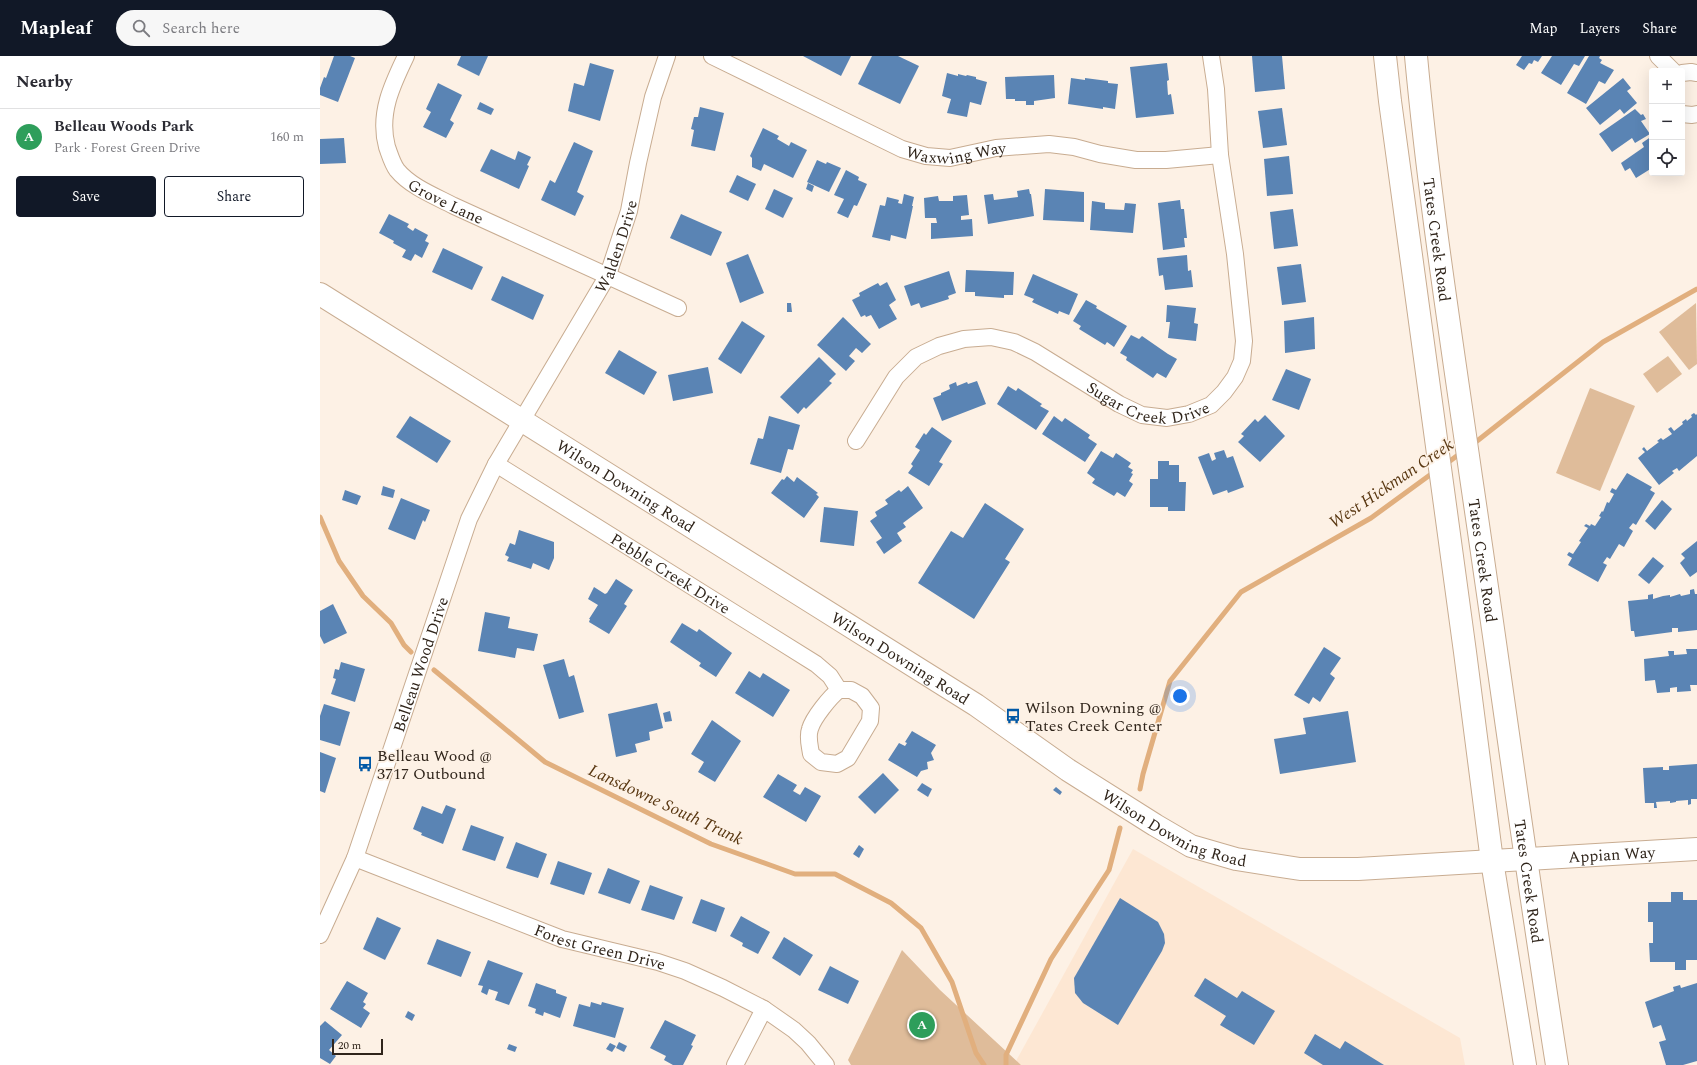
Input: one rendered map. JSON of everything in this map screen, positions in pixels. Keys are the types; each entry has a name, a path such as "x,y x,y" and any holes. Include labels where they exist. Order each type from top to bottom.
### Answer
{"main road":[{"name":"Tates Creek Road","path":"1385,56 1492,861 1525,1065"},
{"name":"Tates Creek Road","path":"1416,56 1438,242 1461,410 1557,1065"},
{"name":"Wilson Downing Road","path":"320,294 522,419 976,705 1068,770 1191,846 1236,859 1300,869 1358,869 1526,859"},
{"name":"Appian Way","path":"1526,859 1697,849"}],"street":[{"name":"Grove Lane","path":"406,56 388,97 384,117 384,136 391,161 397,170 418,187 454,206 678,308"},
{"name":"Walden Drive","path":"522,419 608,275 629,211 653,97 668,56"},
{"name":"Waxwing Way","path":"712,56 902,149 926,156 950,158 996,148 1049,144 1074,147 1100,154 1136,160 1166,160 1220,155"},
{"name":"Sugar Creek Drive","path":"856,441 896,377 916,357 939,346 964,339 991,337 1014,342 1035,352 1119,404 1142,415 1167,418 1189,414 1210,405 1224,392 1235,377 1242,360 1244,341 1235,254 1220,155 1216,89 1211,56"},
{"path":"1658,56 1670,68"},
{"path":"1685,73 1697,73"},
{"path":"1685,114 1697,114"},
{"name":"Belleau Wood Drive","path":"320,935 355,858 470,519 496,464 522,419"},
{"name":"Pebble Creek Drive","path":"496,464 816,664 830,676 839,690"},
{"path":"839,690 851,690 862,696 871,708 870,721 848,758 837,764 820,762 811,754 809,739 810,728 831,696 839,690"},
{"name":"Forest Green Drive","path":"355,858 562,939 602,950 630,954 685,971 764,1009 794,1030 808,1043 826,1065"},
{"path":"735,1065 764,1009"}],"shaded area":[{"path":"1696,303 1697,364 1689,370 1659,332"},
{"path":"1668,356 1682,374 1657,393 1643,374"},
{"path":"1590,388 1635,406 1600,491 1556,473"},
{"path":"1133,849 1460,1038 1465,1065 1021,1065 1016,1061"},
{"path":"902,950 940,990 1021,1065 851,1065 848,1060"}],"building":[{"path":"334,56 350,56 355,58 338,102 320,95 320,88 324,77 326,78"},
{"path":"461,56 488,56 479,76 457,65"},
{"path":"803,56 851,56 841,76"},
{"path":"872,56 898,56 919,66 900,104 858,84"},
{"path":"1252,56 1282,56 1285,89 1255,92"},
{"path":"1522,56 1542,56 1538,62 1534,60 1532,64 1529,63 1524,70 1516,65"},
{"path":"1552,56 1585,56 1579,66 1574,64 1561,85 1541,73"},
{"path":"1589,56 1600,56 1599,58 1602,60 1600,63 1614,70 1605,84 1599,81 1586,104 1567,93"},
{"path":"590,63 614,70 600,121 568,111 574,83 584,86"},
{"path":"1167,63 1169,80 1167,81 1168,95 1171,94 1174,114 1136,118 1130,67"},
{"path":"947,73 958,76 958,74 976,77 976,79 987,82 981,105 970,102 967,117 947,113 951,99 942,96"},
{"path":"1054,75 1055,98 1034,101 1034,105 1026,105 1026,101 1006,99 1005,77"},
{"path":"1071,78 1085,80 1085,78 1118,84 1115,109 1103,107 1103,109 1068,104"},
{"path":"1623,78 1631,88 1627,91 1637,103 1624,114 1620,109 1600,125 1586,108"},
{"path":"438,83 462,95 450,120 454,123 446,138 423,127 431,112 426,109"},
{"path":"480,102 494,109 491,115 477,109"},
{"path":"700,107 724,113 715,151 691,146 694,130 691,129 694,117 698,117"},
{"path":"1282,108 1287,145 1263,148 1258,111"},
{"path":"1635,109 1641,115 1643,114 1646,119 1641,121 1649,133 1649,135 1635,143 1632,138 1612,152 1599,134"},
{"path":"763,128 779,136 777,139 789,146 791,142 807,150 793,178 764,164 761,171 752,167 752,158 750,156"},
{"path":"344,138 346,163 320,164 320,139"},
{"path":"1649,138 1649,170 1636,178 1630,168 1625,171 1621,163 1644,147 1642,143"},
{"path":"574,142 593,151 577,192 584,196 575,216 541,200 550,180 555,183"},
{"path":"491,149 515,160 518,151 531,157 527,165 529,166 519,189 480,171"},
{"path":"1289,156 1293,194 1267,196 1264,159"},
{"path":"817,160 826,164 827,162 841,168 829,192 807,182"},
{"path":"846,170 859,177 858,180 867,184 857,206 854,205 848,218 837,213 844,199 834,195"},
{"path":"737,175 756,184 748,201 729,192"},
{"path":"808,183 814,186 812,192 806,189"},
{"path":"774,189 793,198 783,218 765,209"},
{"path":"1029,189 1034,216 988,224 984,195 993,194 994,200 1018,197 1017,191"},
{"path":"1045,189 1084,192 1084,222 1043,220"},
{"path":"904,194 914,197 906,239 891,235 890,241 872,237 880,205 885,206 887,197 899,200 898,203 902,204"},
{"path":"967,195 969,215 961,216 961,220 972,219 973,236 931,239 931,223 937,223 936,218 925,218 924,198 938,196 939,201 953,201 953,196"},
{"path":"1180,200 1181,209 1184,209 1187,238 1184,238 1185,247 1163,250 1158,203"},
{"path":"1092,201 1105,203 1105,209 1124,210 1125,203 1136,204 1133,233 1090,230"},
{"path":"1293,209 1298,246 1274,249 1270,212"},
{"path":"389,214 409,224 407,227 413,231 415,228 428,235 425,241 429,243 422,258 415,254 411,261 402,257 406,250 393,243 394,241 379,233"},
{"path":"681,214 722,232 711,256 670,238"},
{"path":"443,248 483,267 472,290 432,272"},
{"path":"748,254 764,293 740,303 726,263"},
{"path":"1187,255 1188,271 1191,270 1193,287 1165,290 1163,275 1159,276 1157,258"},
{"path":"1301,264 1306,302 1282,305 1277,267"},
{"path":"966,270 1014,272 1013,295 1004,295 1004,298 975,296 975,292 965,292"},
{"path":"949,271 956,293 948,296 949,299 921,308 919,303 911,306 904,286"},
{"path":"1033,274 1078,294 1069,315 1059,311 1058,314 1032,302 1034,299 1024,295"},
{"path":"502,276 544,295 533,320 491,300"},
{"path":"887,282 896,300 889,305 897,319 879,329 871,315 861,317 852,300 860,296 859,293 878,283 880,286"},
{"path":"1086,300 1097,306 1096,308 1127,326 1114,347 1107,342 1105,345 1079,329 1081,326 1073,321"},
{"path":"787,303 791,303 792,312 787,312"},
{"path":"1167,305 1196,308 1194,323 1198,324 1196,341 1168,338 1170,322 1166,322"},
{"path":"843,317 871,344 862,353 856,348 849,356 855,361 846,371 817,345"},
{"path":"1314,317 1315,349 1285,353 1284,321"},
{"path":"742,321 765,336 741,374 718,359"},
{"path":"1131,335 1139,339 1142,336 1177,359 1166,378 1157,373 1153,378 1126,360 1127,357 1120,353"},
{"path":"619,350 657,372 644,395 605,373"},
{"path":"819,357 836,374 829,381 832,383 806,409 804,407 798,414 780,397"},
{"path":"708,367 713,393 673,401 668,375"},
{"path":"1286,369 1311,379 1299,410 1272,400"},
{"path":"977,381 986,404 942,421 933,398 950,389 949,385 956,382 957,386 967,382 968,384"},
{"path":"1008,386 1016,391 1018,388 1042,404 1040,406 1049,411 1036,430 997,404"},
{"path":"1694,413 1696,415 1697,414 1697,456 1679,471 1677,468 1672,471 1674,473 1659,485 1638,458 1645,452 1642,449 1644,447 1647,451 1659,442 1657,441 1661,438 1663,440 1672,434 1668,429 1671,427 1674,431 1683,424 1682,422 1686,419 1687,421 1692,417 1691,415"},
{"path":"1265,415 1285,436 1260,462 1238,442 1244,436 1241,434 1255,419 1258,422"},
{"path":"410,416 451,441 437,463 396,437"},
{"path":"769,416 800,425 793,450 788,449 781,473 750,464 758,438 763,439"},
{"path":"1054,416 1062,422 1065,418 1090,435 1088,438 1097,444 1085,462 1042,434"},
{"path":"932,427 952,441 939,462 943,464 929,486 908,473 913,466 911,464 920,450 915,447 924,433 926,435"},
{"path":"1224,450 1227,458 1233,456 1244,487 1228,493 1227,490 1213,495 1198,457 1209,453 1212,461 1216,459 1214,453"},
{"path":"1101,451 1113,458 1116,453 1131,463 1128,467 1133,470 1131,473 1133,474 1129,481 1133,484 1125,497 1117,492 1114,496 1092,483 1095,479 1087,473"},
{"path":"1158,461 1169,461 1169,465 1179,465 1179,482 1186,482 1185,511 1168,511 1168,507 1150,507 1150,479 1158,479"},
{"path":"1627,473 1652,487 1650,490 1655,493 1636,525 1633,523 1629,528 1633,531 1624,547 1619,544 1610,559 1607,557 1603,563 1607,565 1598,582 1568,565 1572,558 1567,555 1569,552 1573,554 1581,542 1579,541 1588,528 1584,526 1586,524 1590,526 1591,524 1595,526 1601,517 1599,516 1602,511 1603,512 1607,502 1609,503 1614,494 1610,492 1612,488 1616,490"},
{"path":"787,476 794,482 797,477 818,493 816,494 819,497 804,518 771,493 782,479 784,480"},
{"path":"383,486 395,490 393,498 381,495"},
{"path":"908,486 923,508 903,523 906,527 897,533 902,541 884,554 876,542 882,538 870,521 877,516 875,512 888,504 885,500 899,490 901,492"},
{"path":"345,490 361,496 357,505 342,500"},
{"path":"401,498 430,510 425,522 423,520 415,540 388,529"},
{"path":"1662,500 1672,509 1655,530 1645,521"},
{"path":"985,503 1024,529 1005,559 1010,562 974,619 918,583 951,531 963,538"},
{"path":"824,507 858,511 854,546 820,542"},
{"path":"519,530 554,542 554,558 549,570 533,563 531,569 507,561 509,557 505,555 510,543 515,545"},
{"path":"1697,541 1697,572 1690,577 1680,563 1685,558 1681,554"},
{"path":"1653,557 1664,566 1649,584 1638,575"},
{"path":"616,579 633,590 624,604 627,606 609,634 589,622 589,619 598,605 588,599 594,587 605,594"},
{"path":"1694,589 1695,594 1697,594 1697,630 1678,632 1678,628 1672,628 1672,632 1635,637 1634,631 1631,631 1628,601 1648,599 1648,595 1653,594 1653,599 1670,595 1670,597 1680,594 1681,596 1690,594 1690,590"},
{"path":"333,604 347,633 324,644 320,636 320,611"},
{"path":"485,612 510,617 508,628 538,634 534,651 517,648 515,658 478,651"},
{"path":"682,623 697,632 699,629 732,653 716,677 699,666 701,663 670,642"},
{"path":"1324,647 1341,658 1330,674 1335,678 1320,702 1313,697 1309,704 1294,695"},
{"path":"1686,649 1697,649 1697,685 1690,685 1691,691 1677,692 1677,687 1670,688 1670,692 1657,693 1655,680 1645,681 1644,659 1669,656 1668,651 1674,651 1674,655 1687,654"},
{"path":"564,659 569,677 574,675 584,712 559,719 543,665"},
{"path":"341,662 365,669 355,702 331,694 336,679 333,678 335,669 339,670"},
{"path":"749,671 760,678 763,673 790,690 773,717 735,693"},
{"path":"657,703 663,728 649,732 650,740 635,744 637,752 616,757 608,714"},
{"path":"324,704 350,712 340,746 320,740 320,716"},
{"path":"670,711 672,721 665,722 663,713"},
{"path":"1348,711 1356,762 1280,774 1274,739 1306,734 1303,718"},
{"path":"712,720 741,741 715,782 698,772 704,762 691,754"},
{"path":"912,731 936,745 931,753 934,760 927,762 928,769 921,771 917,777 888,760 899,743 905,746 907,743 905,742"},
{"path":"320,752 336,758 325,793 320,791"},
{"path":"1697,764 1697,799 1691,799 1691,804 1688,805 1688,800 1670,803 1670,801 1656,802 1657,808 1654,808 1654,803 1645,803 1643,768 1663,767 1663,770 1669,770 1669,766"},
{"path":"883,773 899,790 875,814 858,797"},
{"path":"778,774 797,785 793,791 800,795 805,787 821,796 806,822 763,797"},
{"path":"922,783 932,789 928,797 917,790"},
{"path":"1056,787 1062,792 1060,795 1053,790"},
{"path":"446,805 456,809 443,844 421,835 422,833 413,829 422,806 442,814"},
{"path":"471,825 504,837 495,861 462,850"},
{"path":"516,842 547,854 538,878 506,868"},
{"path":"859,845 864,849 859,858 853,854"},
{"path":"558,861 592,873 584,895 550,884"},
{"path":"608,868 640,881 630,904 598,893"},
{"path":"650,885 683,897 674,920 641,910"},
{"path":"1671,892 1683,892 1683,900 1697,900 1697,960 1686,960 1686,970 1675,970 1675,962 1650,962 1649,943 1653,943 1653,922 1648,922 1648,902 1671,902"},
{"path":"1120,898 1158,922 1164,934 1165,943 1162,951 1118,1025 1083,1003 1075,993 1074,978"},
{"path":"701,899 725,908 716,932 692,923"},
{"path":"741,916 770,932 758,954 742,946 743,943 730,936"},
{"path":"377,917 401,928 385,960 363,949"},
{"path":"784,937 813,955 800,976 772,958"},
{"path":"437,939 471,952 461,977 427,964"},
{"path":"488,960 523,973 509,1005 495,1000 498,992 489,989 487,995 481,992 483,986 478,985"},
{"path":"830,966 859,981 848,1004 818,990"},
{"path":"1205,978 1237,998 1242,991 1275,1011 1254,1045 1220,1025 1226,1016 1194,996"},
{"path":"347,981 368,993 363,1002 366,1004 363,1008 370,1013 361,1028 330,1009"},
{"path":"536,983 556,990 556,993 567,997 560,1018 544,1012 543,1016 535,1013 536,1009 528,1006"},
{"path":"1697,983 1697,1061 1683,1065 1666,1065 1659,1042 1666,1040 1661,1025 1653,1028 1645,1002 1674,991 1673,987 1680,985 1681,988"},
{"path":"591,1002 601,1005 602,1002 624,1008 615,1038 573,1026 579,1004 590,1007"},
{"path":"408,1011 415,1015 412,1021 405,1017"},
{"path":"665,1020 696,1035 691,1045 693,1046 683,1065 673,1065 664,1060 666,1056 650,1048"},
{"path":"325,1021 342,1035 329,1050 336,1056 330,1064 320,1058 320,1026"},
{"path":"1315,1034 1340,1049 1345,1041 1384,1065 1323,1065 1304,1053"},
{"path":"619,1042 627,1046 624,1052 616,1048"},
{"path":"610,1043 616,1046 612,1052 606,1049"},
{"path":"509,1044 517,1047 515,1052 507,1049"}],"waterway":[{"name":"West Hickman Creek","path":"1472,445 1603,342 1697,289"},
{"name":"West Hickman Creek","path":"1446,464 1462,452"},
{"name":"West Hickman Creek","path":"1140,789 1170,681 1241,592 1371,518 1434,472"},
{"name":"Lansdowne South Trunk","path":"320,517 339,561 363,596 391,623 404,645 411,652"},
{"name":"Lansdowne South Trunk","path":"434,670 545,762 711,844 795,874 835,874 891,903 921,928 952,982 976,1053 984,1065"},
{"name":"West Hickman Creek","path":"1006,1065 1006,1055 1051,959 1109,870 1120,828"}],"place":[{"name":"Wilson Downing @ Tates Creek Center","path":"1013,716"},
{"name":"Belleau Wood @ 3717 Outbound","path":"365,764"},
{"name":"Belleau Woods Park","path":"922,1025"}]}
